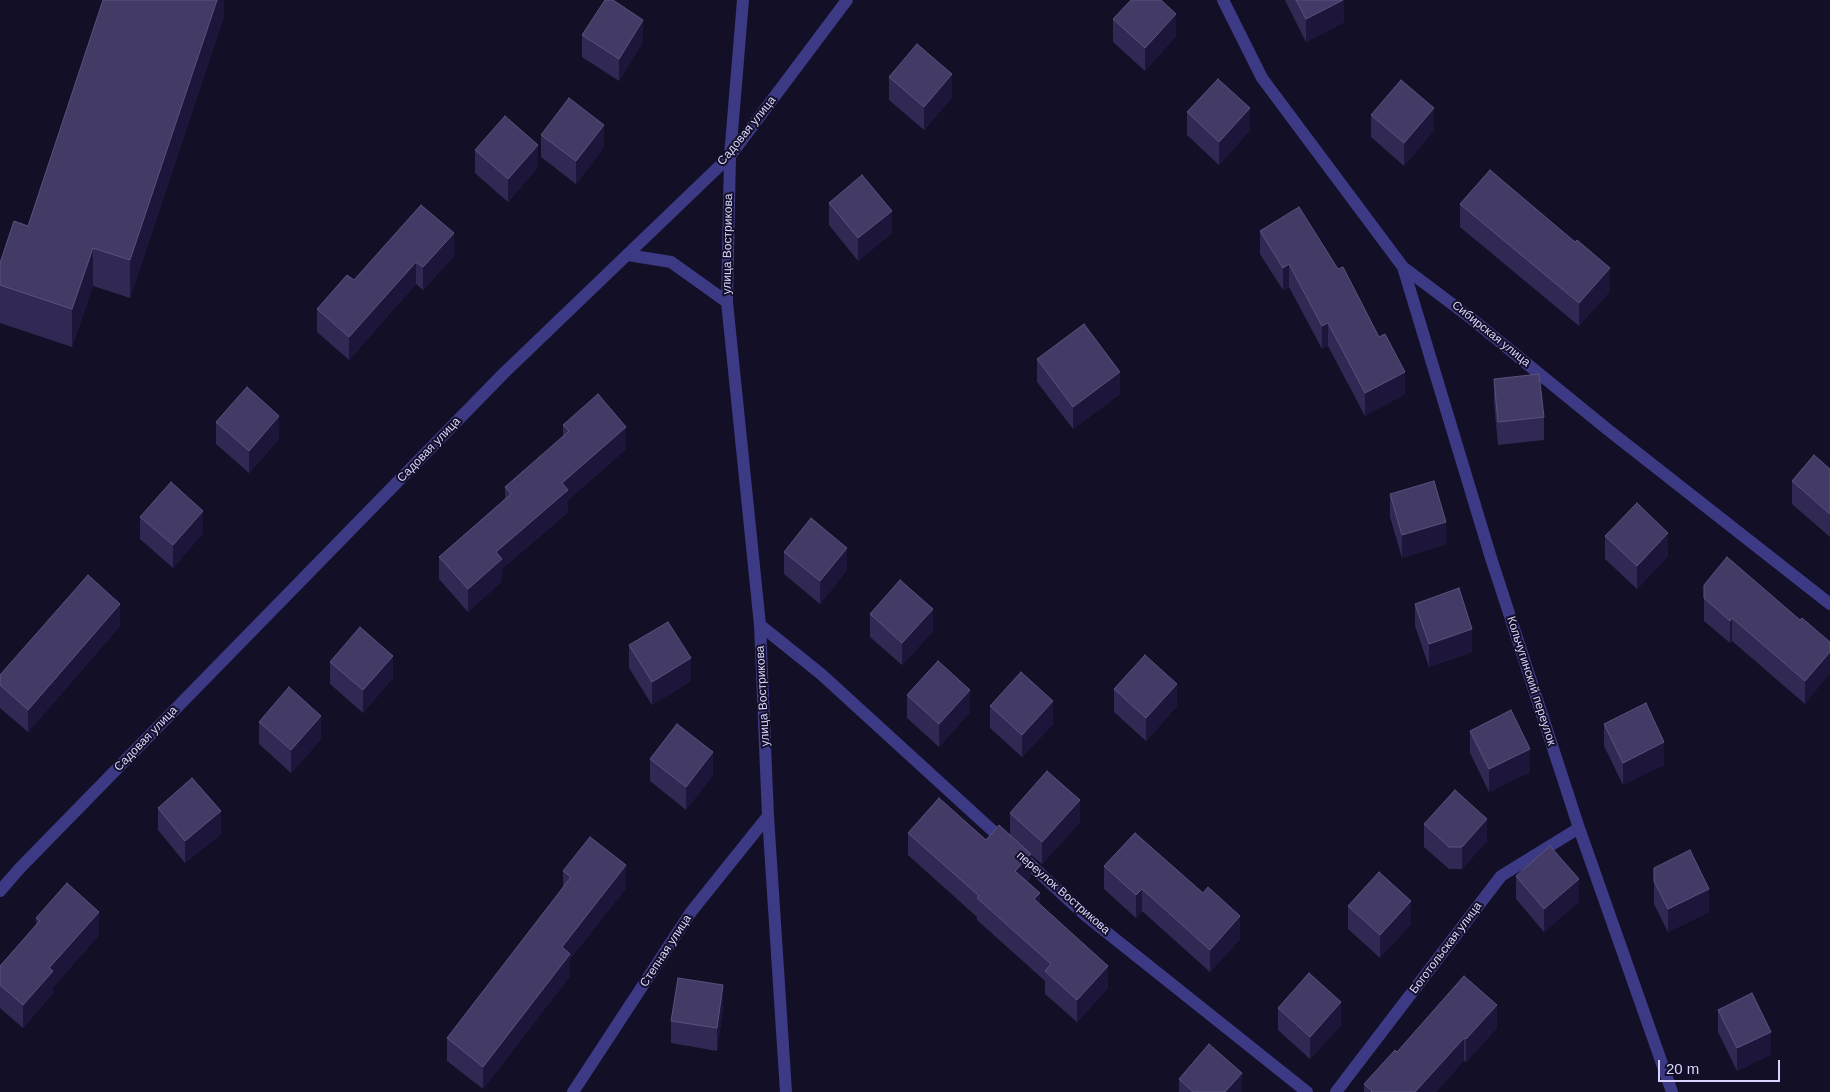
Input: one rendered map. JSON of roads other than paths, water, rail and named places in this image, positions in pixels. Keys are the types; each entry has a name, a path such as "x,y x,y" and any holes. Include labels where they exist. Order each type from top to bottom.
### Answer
{"street":[{"name":"улица Вострикова","path":"743,0 730,156 727,302 760,625 768,816 786,1092"},
{"name":"Садовая улица","path":"0,890 504,373 730,156 847,0"},
{"name":"Сибирская улица","path":"1223,0 1262,78 1404,267 1830,604"},
{"name":"улица Вострикова","path":"628,255 671,262 727,302"},
{"name":"Кольчугинский переулок","path":"1404,267 1491,558 1579,828 1672,1092"},
{"name":"переулок Вострикова","path":"760,625 821,674 1085,915 1307,1092"},
{"name":"Степная улица","path":"573,1092 691,912 768,816"},
{"name":"Боготольская улица","path":"1336,1092 1501,876 1579,828"}]}
